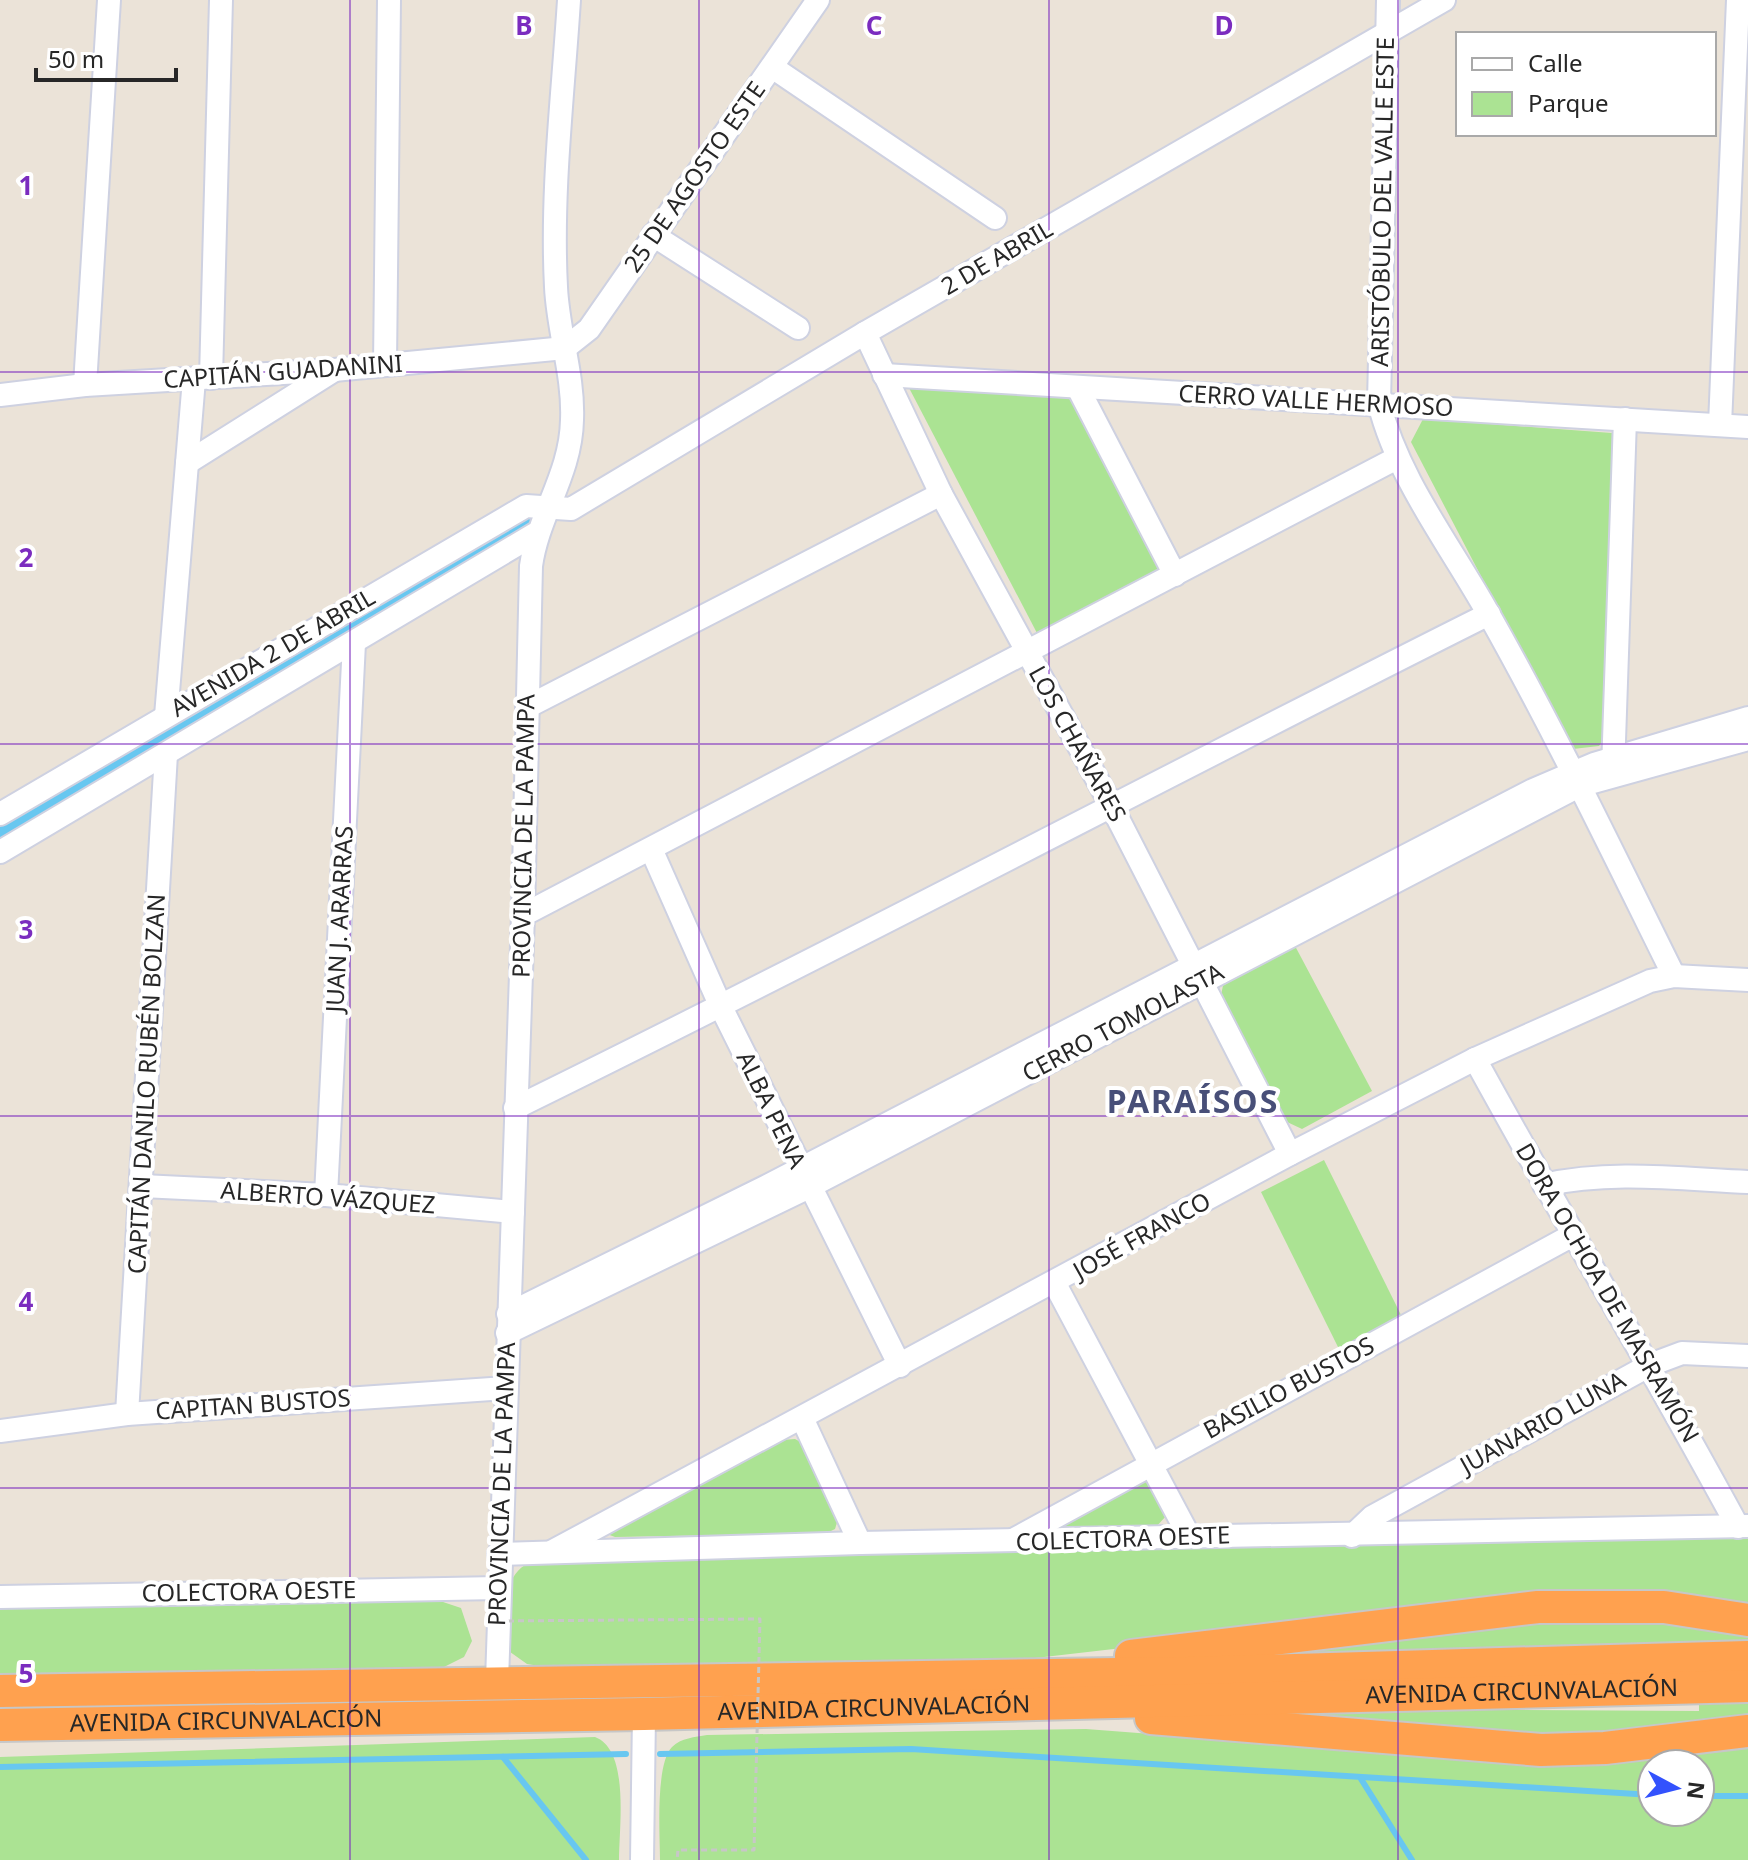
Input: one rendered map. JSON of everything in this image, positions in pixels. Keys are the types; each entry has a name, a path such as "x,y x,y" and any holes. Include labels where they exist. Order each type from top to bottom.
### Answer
{"highway":[{"path":"942,1676 1538,1607 1664,1607 1748,1620"},
{"name":"AVENIDA CIRCUNVALACIÓN","path":"0,1725 1008,1705 1700,1673 1748,1657"},
{"name":"AVENIDA CIRCUNVALACIÓN","path":"0,1691 497,1681 1188,1673 1700,1673 1748,1686"},
{"path":"1008,1705 1541,1750 1605,1748 1748,1731"}],"street":[{"path":"85,385 109,0"},
{"path":"166,716 187,463 202,378 221,0"},
{"path":"385,365 389,0"},
{"name":"PROVINCIA DE LA PAMPA","path":"497,1681 523,915 531,566 535,534 565,467 572,423 556,290 555,236 569,0"},
{"name":"25 DE AGOSTO ESTE","path":"565,348 589,329 818,0"},
{"name":"ARISTÓBULO DEL VALLE ESTE","path":"1388,0 1379,403 1397,458 1489,614 1674,976"},
{"name":"2 DE ABRIL","path":"549,507 571,509 865,333 1444,0"},
{"path":"1720,425 1741,126 1738,0"},
{"path":"772,67 995,218"},
{"path":"653,235 798,328"},
{"name":"LOS CHAÑARES","path":"865,333 941,494 1110,803 1290,1154"},
{"name":"CAPITÁN GUADANINI","path":"0,395 85,385 334,370 565,348"},
{"path":"187,463 334,370"},
{"name":"CERRO VALLE HERMOSO","path":"884,375 1748,427"},
{"path":"1078,388 1175,575"},
{"path":"1613,767 1625,419"},
{"path":"523,915 1397,458"},
{"path":"527,707 941,494"},
{"name":"AVENIDA 2 DE ABRIL","path":"0,814 526,506 549,507"},
{"name":"AVENIDA 2 DE ABRIL","path":"0,852 535,534"},
{"path":"515,1108 721,1007 1110,803 1489,614"},
{"name":"JUAN J. ARARRAS","path":"326,1195 354,643"},
{"name":"CERRO TOMOLASTA","path":"508,1323 804,1178 1576,779 1748,718"},
{"name":"CERRO TOMOLASTA","path":"1613,767 1748,739"},
{"name":"CAPITÁN DANILO RUBÉN BOLZAN","path":"127,1414 166,754"},
{"name":"ALBA PENA","path":"651,849 721,1007 900,1366"},
{"name":"JOSÉ FRANCO","path":"553,1551 1055,1284 1290,1154 1475,1059 1650,981 1674,976 1748,980"},
{"name":"DORA OCHOA DE MASRAMÓN","path":"1475,1059 1571,1236 1743,1527"},
{"path":"1544,1185 1582,1177 1609,1176 1748,1182"},
{"name":"ALBERTO VÁZQUEZ","path":"142,1186 326,1195 513,1212"},
{"name":"BASILIO BUSTOS","path":"1008,1542 1152,1461 1571,1236"},
{"path":"1055,1284 1152,1461 1189,1536"},
{"name":"JUANARIO LUNA","path":"1352,1536 1372,1517 1650,1365 1682,1353 1748,1356"},
{"name":"CAPITAN BUSTOS","path":"0,1431 127,1414 506,1388"},
{"path":"802,1418 860,1543"},
{"name":"COLECTORA OESTE","path":"499,1554 860,1543 1743,1527"},
{"name":"COLECTORA OESTE","path":"0,1597 499,1588"},
{"path":"642,1860 644,1714"}],"path":[{"path":"498,1621 760,1619 754,1850 678,1850 677,1860"}],"green space":[{"path":"907,384 1072,393 1163,568 1038,635"},
{"path":"1423,419 1612,433 1607,736 1599,746 1573,749 1567,741 1411,442"},
{"path":"525,512 532,524 0,841 0,823"},
{"path":"1294,944 1372,1091 1302,1129 1285,1121 1221,995 1224,981"},
{"path":"1324,1160 1402,1317 1339,1349 1261,1192"},
{"path":"795,1439 806,1445 838,1519 835,1529 827,1533 615,1537 607,1534 782,1440"},
{"path":"1143,1480 1154,1485 1168,1514 1154,1529 1066,1529 1063,1520"},
{"path":"1748,1535 1748,1615 1382,1618 993,1663 558,1669 527,1664 503,1647 504,1612 513,1578 529,1563 555,1558"},
{"path":"440,1601 461,1608 472,1641 464,1657 444,1667 0,1676 0,1609"},
{"path":"1599,1612 1748,1629 1748,1725 1644,1739 1296,1726 1310,1709 1699,1711 1699,1647 1211,1662"},
{"path":"1086,1729 1544,1764 1636,1755 1636,1828 1716,1828 1716,1748 1707,1748 1748,1744 1748,1860 660,1860 663,1769 672,1747 688,1738 707,1735"},
{"path":"595,1737 606,1745 614,1757 618,1773 621,1810 619,1860 0,1860 0,1757"}],"waterway":[{"path":"0,832 532,520"},
{"path":"660,1754 911,1749 1636,1794"},
{"path":"0,1767 626,1754"},
{"path":"503,1757 586,1860"},
{"path":"1361,1779 1412,1860"},
{"path":"1716,1796 1748,1796"}],"district":[{"name":"PARAÍSOS","path":"1193,1102"}]}
